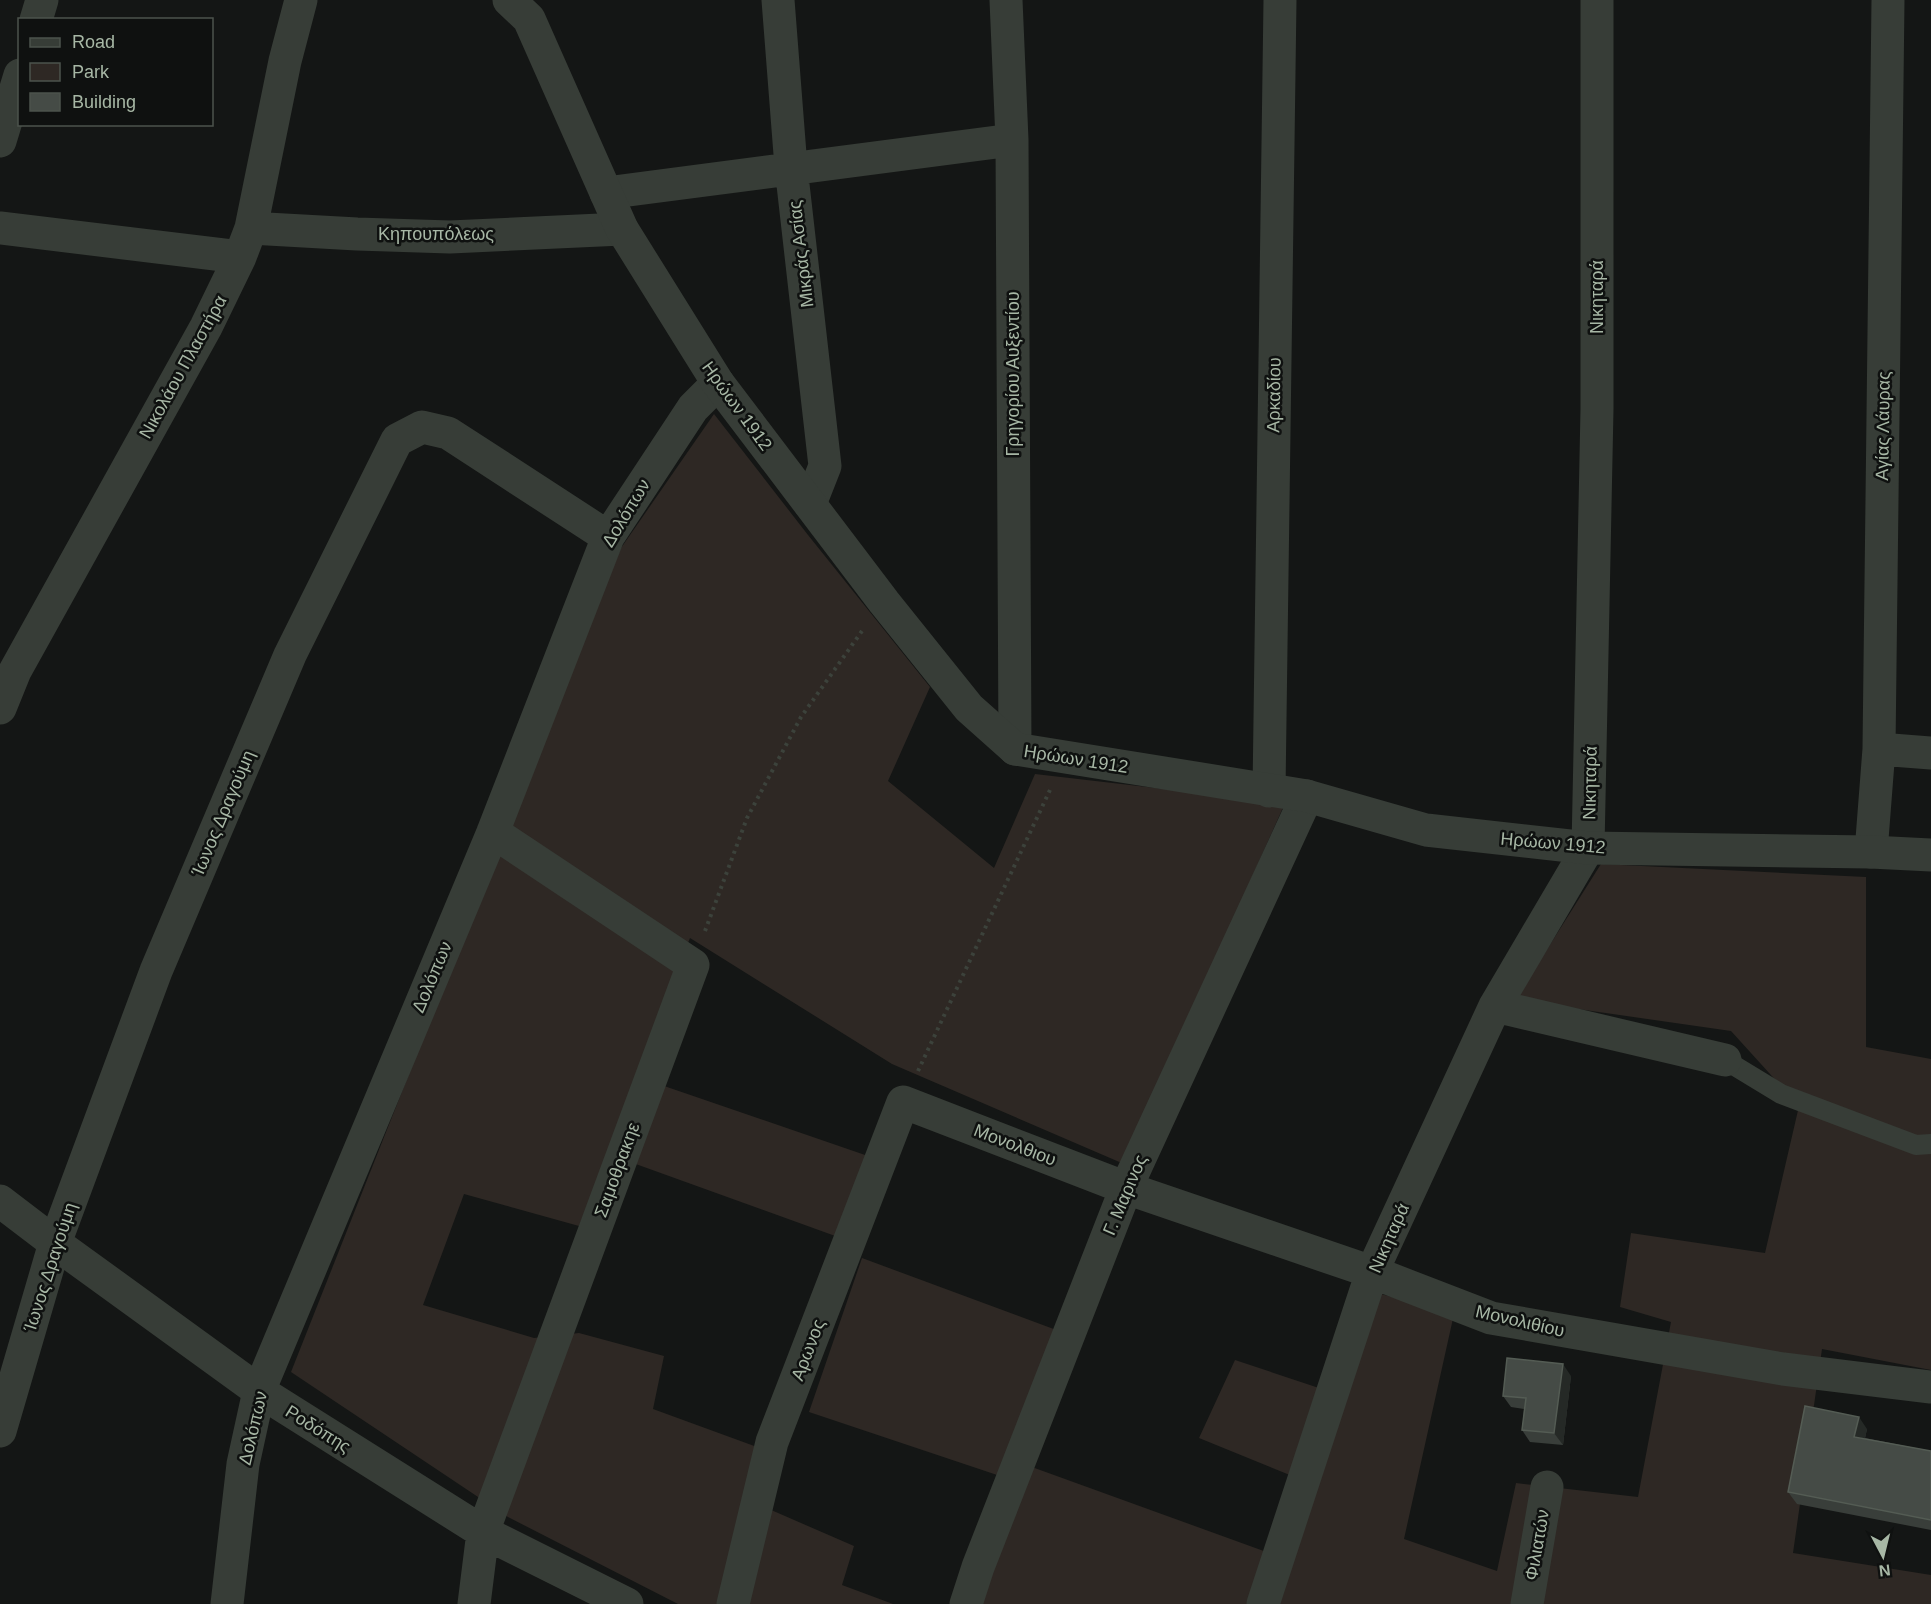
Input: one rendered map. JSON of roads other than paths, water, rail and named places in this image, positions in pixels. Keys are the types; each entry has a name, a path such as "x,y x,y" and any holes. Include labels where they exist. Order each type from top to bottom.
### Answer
{"street":[{"path":"37,18 42,0"},
{"name":"Νικολάου Πλαστήρα","path":"0,708 15,671 206,327 245,243 285,61 302,0"},
{"name":"Μικράς Ασίας","path":"778,0 791,167 825,466 810,504"},
{"name":"Γρηγορίου Αυξεντίου","path":"1006,0 1012,140 1015,749"},
{"name":"Αρκαδίου","path":"1269,791 1280,0"},
{"name":"Νικηταρά","path":"1263,1604 1372,1272 1496,1006 1588,848 1597,409 1597,0"},
{"name":"Αγίας Λάυρας","path":"1871,852 1879,749 1888,0"},
{"name":"Ηρώων 1912","path":"524,6 622,229 718,383 884,602 969,708 1015,749 1306,796 1426,831 1588,848 1931,855"},
{"path":"0,141 18,82"},
{"path":"606,193 791,167 1012,140"},
{"name":"Κηπουπόλεως","path":"0,228 245,243 357,234 450,237 622,229"},
{"name":"Δολόπων","path":"227,1604 243,1464 260,1391 493,832 608,537 693,408 718,383"},
{"name":"Ίωνος Δραγούμη","path":"0,1431 54,1243 156,971 286,666 398,440 422,427 448,433 608,537"},
{"path":"1879,749 1931,753"},
{"name":"Γ. Μαρινος","path":"966,1604 978,1567 1126,1188 1306,796"},
{"name":"Σαμοθρακηε","path":"474,1604 483,1532 693,965 493,832"},
{"path":"1496,1006 1725,1060"},
{"name":"Μονολθιου","path":"903,1102 1126,1188"},
{"name":"Αρωνος","path":"733,1604 772,1443 903,1102"},
{"name":"Μονολιθίου","path":"1126,1188 1372,1272 1491,1318 1783,1369 1931,1388"},
{"name":"Ροδόπης","path":"0,1201 54,1243 260,1391 483,1532 627,1604"},
{"name":"Φιλιατών","path":"1527,1604 1547,1487"}],"lane":[{"path":"1725,1060 1781,1094 1916,1145 1931,1144"}]}
